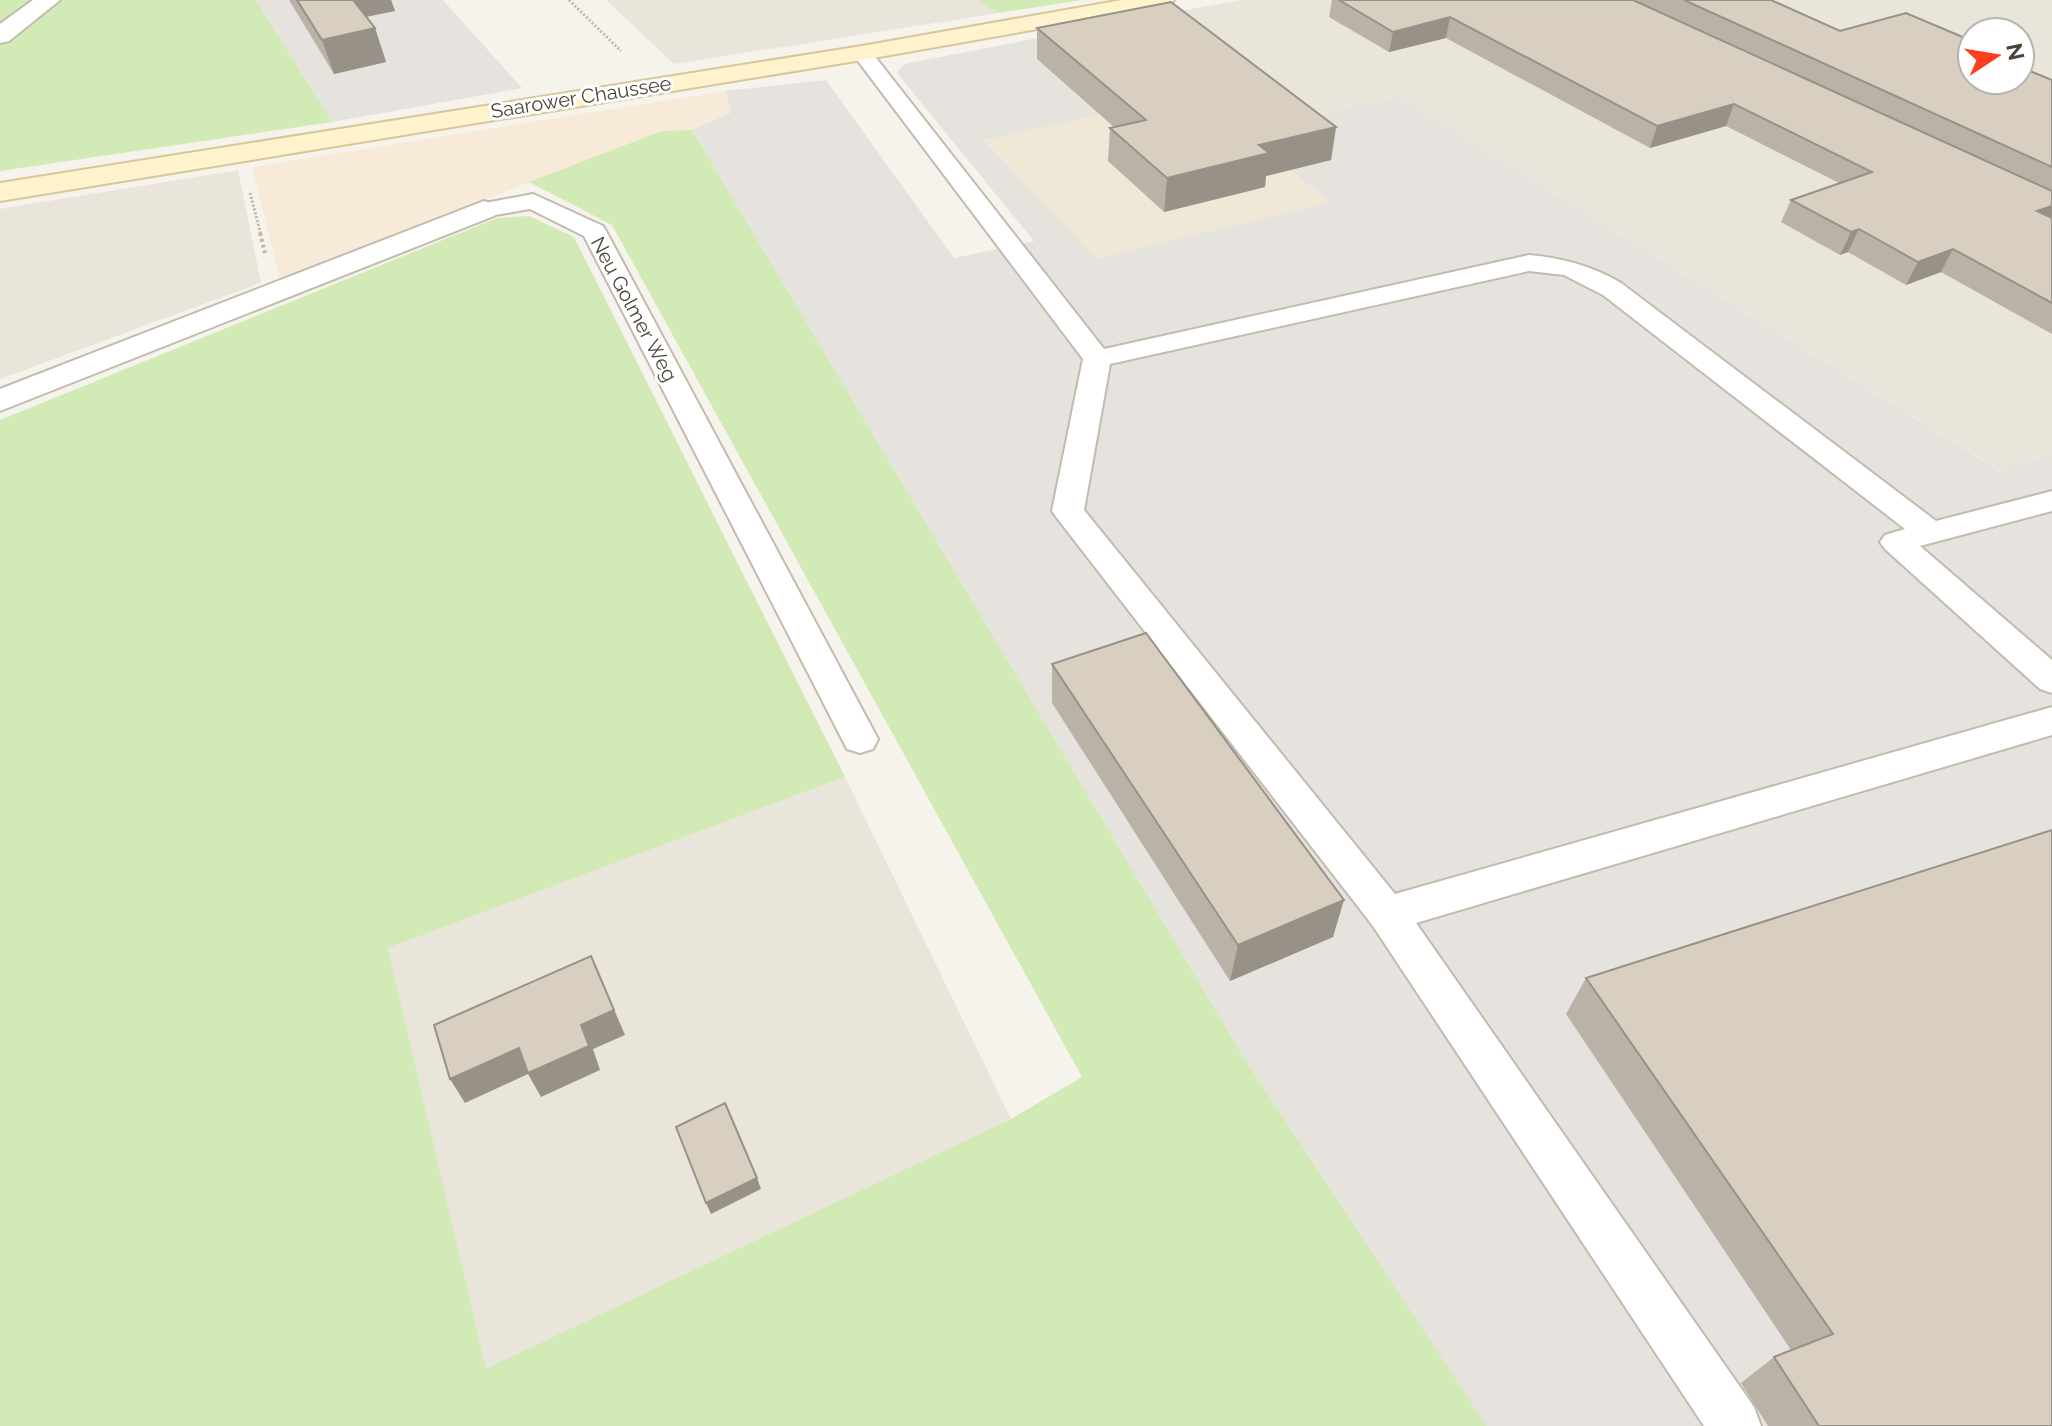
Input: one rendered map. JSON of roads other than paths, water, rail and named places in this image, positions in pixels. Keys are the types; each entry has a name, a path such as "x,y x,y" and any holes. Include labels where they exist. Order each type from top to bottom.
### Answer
{"main road":[{"name":"Saarower Chaussee","path":"0,192 862,53 1162,0"}],"street":[{"path":"0,36 48,0"},
{"name":"Neu Golmer Weg","path":"0,401 484,210"}],"lane":[{"path":"862,53 1097,359 1068,511 1387,914 1735,1426"},
{"name":"Neu Golmer Weg","path":"484,210 533,201 594,231 860,739"},
{"path":"1097,359 1529,263 1561,265 1587,273 1612,289 1931,533"},
{"path":"2052,501 1896,542 2052,680"},
{"path":"1387,914 2052,721"}]}
